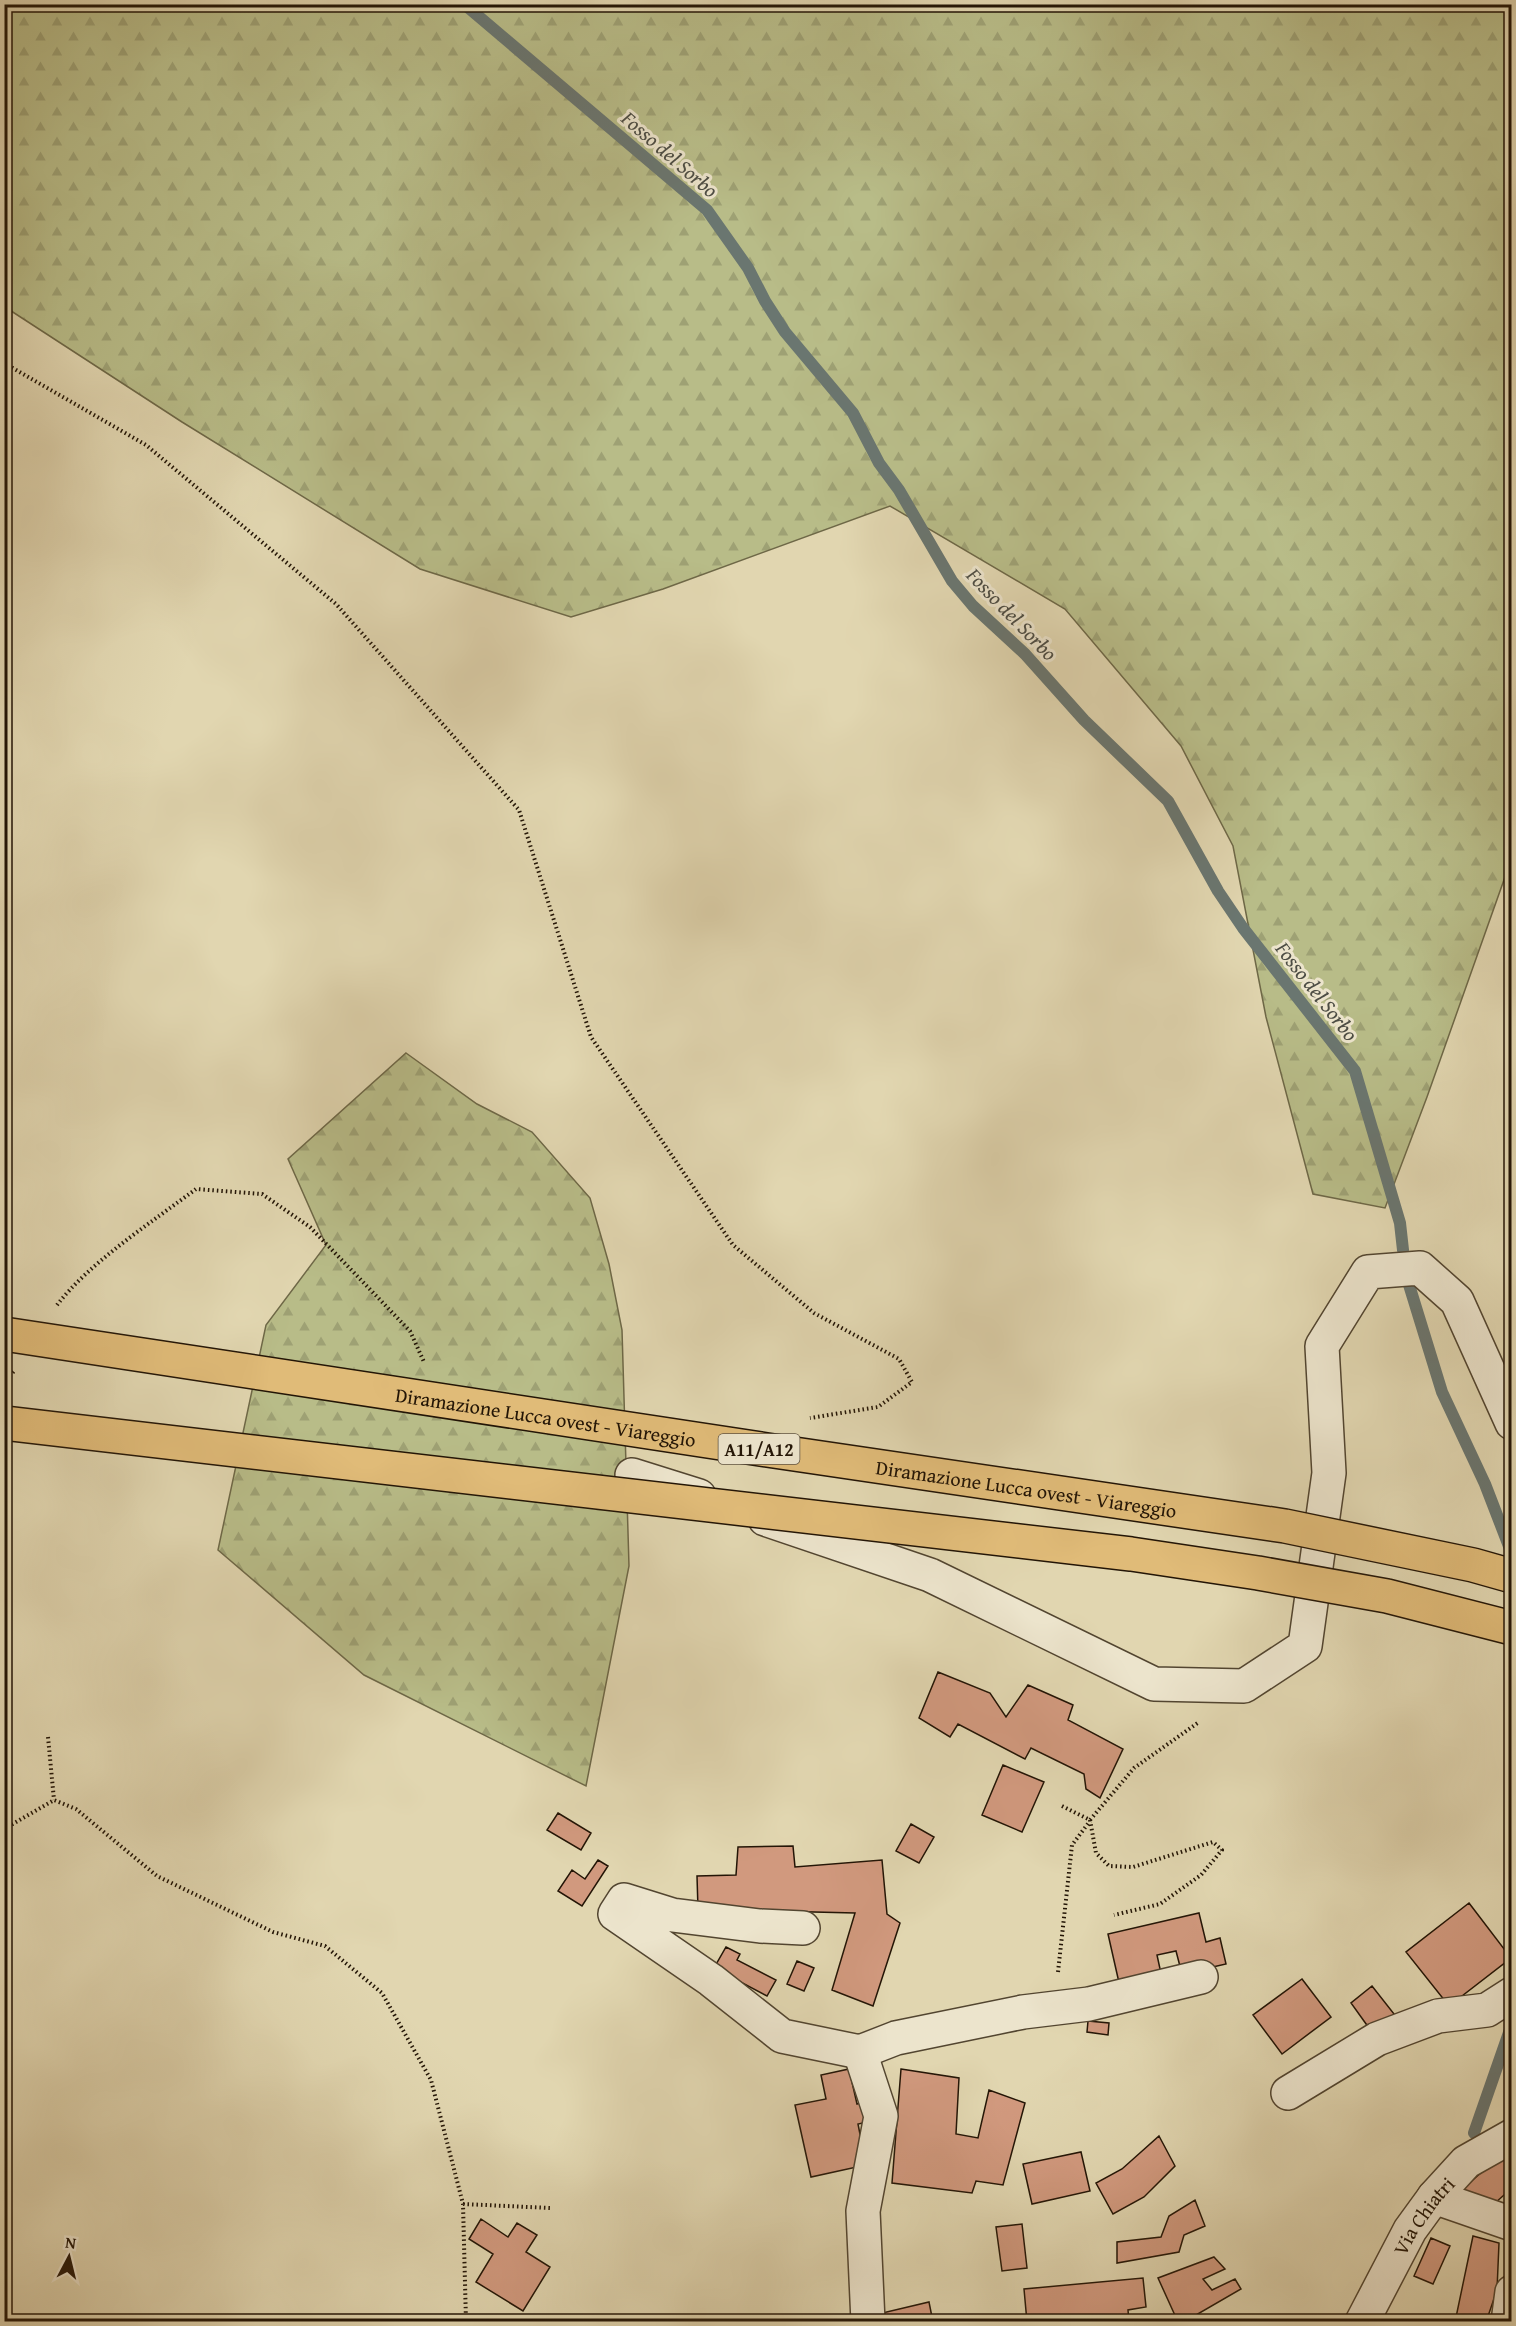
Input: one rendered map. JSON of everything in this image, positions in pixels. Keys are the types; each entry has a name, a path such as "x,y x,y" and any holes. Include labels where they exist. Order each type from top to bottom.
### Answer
{"highway":[{"name":"Diramazione Lucca ovest - Viareggio","path":"4,1334 1285,1527 1473,1565 1512,1576"},
{"path":"4,1423 1131,1554 1258,1573 1387,1596 1512,1628"}],"street":[{"path":"632,1475 930,1575 1154,1684 1244,1686 1305,1646 1329,1473 1322,1346 1368,1272 1420,1268 1458,1301 1512,1423"},
{"path":"803,1928 760,1926 672,1915 624,1900 615,1914 711,1980 782,2036 860,2052 896,2038 1023,2012 1089,2004 1201,1977"},
{"path":"1288,2093 1377,2040 1438,2016 1487,2010 1512,1994"},
{"path":"860,2052 881,2116 863,2211 868,2322"},
{"name":"Via Chiatri","path":"1363,2321 1410,2230 1434,2197 1466,2162 1512,2136"},
{"path":"1434,2197 1512,2224"},
{"path":"1508,2322 1512,2292"}],"path":[{"path":"4,363 146,445 336,604 519,810 591,1037 733,1245 814,1313 899,1359 912,1382 878,1407 809,1418"},
{"path":"52,1312 69,1290 127,1240 196,1189 262,1194 310,1227 410,1331 428,1369"},
{"path":"4,1383 16,1368"},
{"path":"1046,2010 1058,1974 1072,1845 1134,1768 1202,1720"},
{"path":"48,1737 54,1800"},
{"path":"4,1829 54,1800"},
{"path":"54,1800 76,1809 157,1876 273,1932 325,1946 382,1993 431,2080 463,2204 466,2322"},
{"path":"1062,1806 1090,1820"},
{"path":"1090,1820 1096,1853 1109,1866 1133,1868 1213,1842 1222,1850 1201,1875 1160,1904 1114,1915"},
{"path":"463,2204 550,2208"}],"green space":[{"path":"4,5 1511,5 1511,860 1385,1208 1313,1194 1266,1017 1233,846 1181,746 1065,609 890,506 663,589 571,617 420,569 182,422 5,307"},
{"path":"406,1053 477,1104 532,1132 590,1198 609,1264 622,1330 629,1566 586,1786 364,1675 218,1550 266,1325 326,1245 288,1159"}],"building":[{"path":"938,1672 990,1693 1006,1717 1028,1685 1073,1705 1068,1720 1123,1749 1100,1798 1086,1789 1084,1774 1031,1748 1025,1759 958,1724 950,1737 919,1718"},
{"path":"1003,1765 1044,1782 1022,1832 982,1815"},
{"path":"558,1813 591,1833 581,1850 547,1830"},
{"path":"911,1824 934,1837 919,1863 896,1851"},
{"path":"793,1846 795,1867 882,1860 887,1914 900,1923 873,2006 832,1990 855,1913 698,1909 697,1876 736,1875 738,1847"},
{"path":"598,1860 608,1866 582,1906 558,1891 572,1870 585,1879"},
{"path":"1469,1903 1511,1958 1449,2006 1406,1952"},
{"path":"1199,1913 1206,1942 1220,1938 1226,1964 1182,1974 1176,1951 1157,1955 1162,1978 1120,1987 1108,1934"},
{"path":"726,1947 740,1954 737,1960 776,1980 767,1996 714,1968"},
{"path":"797,1961 814,1968 804,1991 787,1984"},
{"path":"1302,1979 1331,2017 1282,2054 1253,2015"},
{"path":"1372,1986 1398,2019 1369,2028 1351,2003"},
{"path":"1088,2021 1109,2023 1108,2035 1087,2032"},
{"path":"849,2069 857,2104 867,2101 872,2121 858,2124 866,2165 811,2177 795,2105 826,2099 821,2075"},
{"path":"901,2069 959,2078 956,2134 978,2138 989,2090 1025,2103 1003,2185 976,2181 972,2193 892,2183"},
{"path":"1159,2136 1175,2166 1144,2197 1113,2214 1096,2183 1122,2169"},
{"path":"1081,2152 1090,2191 1032,2204 1023,2164"},
{"path":"1499,2157 1512,2159 1512,2188 1495,2203 1459,2192"},
{"path":"1195,2200 1205,2226 1184,2235 1179,2252 1117,2263 1117,2242 1161,2237 1169,2216"},
{"path":"481,2219 508,2237 517,2223 537,2235 526,2252 550,2267 523,2311 476,2282 493,2254 469,2239"},
{"path":"1022,2224 1027,2268 1002,2271 996,2227"},
{"path":"1473,2236 1499,2243 1497,2290 1486,2322 1455,2322"},
{"path":"1431,2238 1450,2246 1433,2284 1414,2276"},
{"path":"1214,2257 1225,2269 1203,2279 1212,2290 1235,2279 1241,2289 1184,2322 1178,2322 1158,2278"},
{"path":"1143,2278 1146,2307 1128,2310 1129,2322 1027,2322 1024,2289"},
{"path":"929,2302 933,2322 879,2322 878,2314"}],"waterway":[{"name":"Fosso del Sorbo","path":"464,4 707,210 748,268 785,332 853,413 879,463 899,490 952,581 973,606 1025,654 1084,720 1168,801 1218,891 1243,928 1355,1071 1400,1223 1403,1250"},
{"name":"Fosso del Sorbo","path":"1406,1275 1442,1392 1485,1484 1512,1554"},
{"name":"Fosso del Sorbo","path":"1474,2133 1512,2024"}]}
